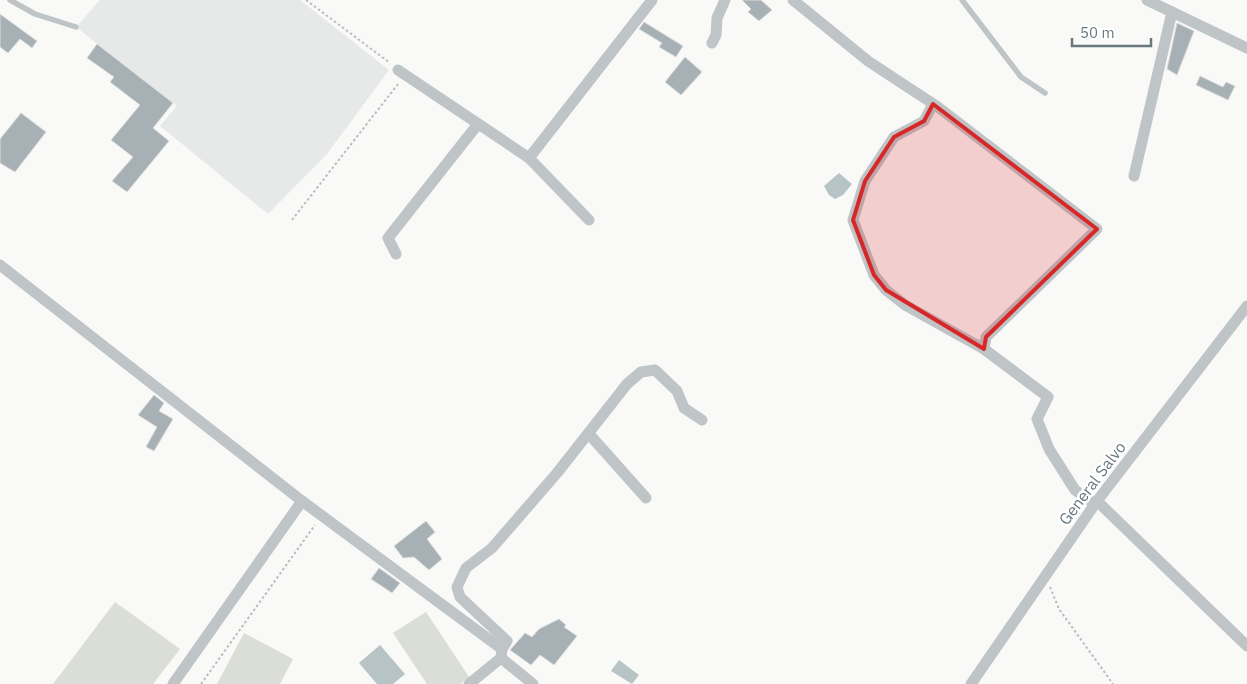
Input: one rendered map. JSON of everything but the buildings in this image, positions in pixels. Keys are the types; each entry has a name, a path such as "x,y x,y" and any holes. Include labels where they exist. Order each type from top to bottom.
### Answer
{"street":[{"path":"529,158 652,0"},
{"path":"712,43 716,35 717,18 725,0"},
{"path":"793,0 868,61 933,104 1097,229 986,337 984,349"},
{"path":"1147,0 1247,48"},
{"path":"1134,176 1172,12"},
{"path":"398,70 529,158 589,220"},
{"path":"933,104 924,121 894,137 865,181 853,220 874,275 886,290 904,305 984,349 997,361 1048,397 1037,419 1049,449 1075,490 1096,503 1247,646"},
{"path":"396,254 388,238 478,124"},
{"path":"0,265 501,654 532,684"},
{"name":"General Salvo","path":"971,684 1096,503 1247,306"},
{"path":"469,684 501,654 507,641 460,598 457,587 466,568 492,548 589,434 627,384 642,372 655,370 677,391 684,408 702,420"},
{"path":"589,434 646,498"},
{"path":"173,684 302,501"}],"lane":[{"path":"10,0 35,14 76,26"},
{"path":"962,0 1021,77 1044,93"}],"path":[{"path":"292,220 398,85 398,70 306,0"},
{"path":"201,684 323,515"},
{"path":"1045,576 1060,609 1113,684"}],"highlighted area":[{"path":"933,104 1097,229 986,337 984,349 886,290 874,275 853,220 865,181 894,137 924,121"}],"shaded area":[{"path":"100,0 300,0 389,70 327,154 268,214 160,126 177,106 76,27"},
{"path":"839,173 852,184 843,195 835,199 829,195 824,186"},
{"path":"115,602 180,649 153,684 53,684"},
{"path":"426,612 469,677 460,684 427,684 393,633"},
{"path":"244,633 293,659 280,684 217,684"},
{"path":"380,645 405,674 393,684 377,684 359,663"},
{"path":"619,660 639,675 632,684 611,671"}]}
